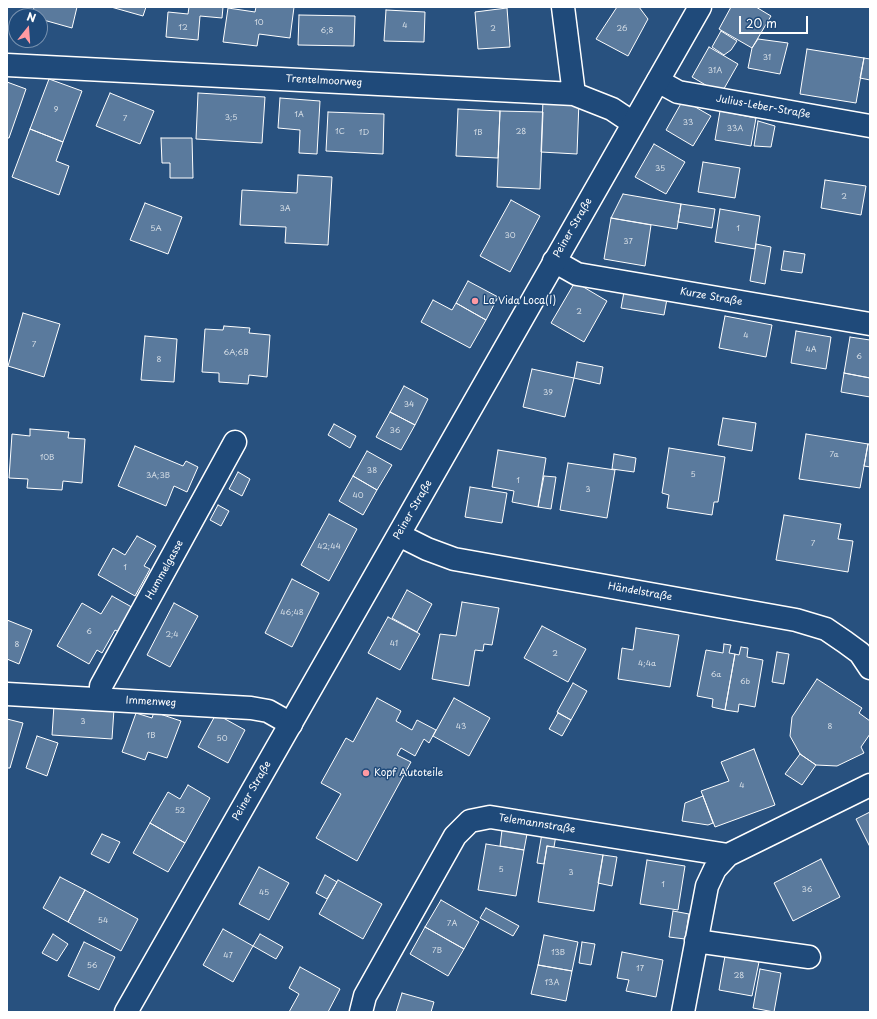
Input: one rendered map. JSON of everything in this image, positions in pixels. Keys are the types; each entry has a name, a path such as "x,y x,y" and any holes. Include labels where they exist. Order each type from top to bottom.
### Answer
{"street":[{"path":"563,7 574,94"},
{"name":"Peiner Straße","path":"126,1012 700,7"},
{"name":"Trentelmoorweg","path":"7,65 574,94 612,109 633,123"},
{"name":"Julius-Leber-Straße","path":"658,81 678,92 870,126"},
{"name":"Kurze Straße","path":"554,261 577,274 870,324"},
{"name":"Hummelgasse","path":"101,699 100,686 235,442"},
{"name":"Händelstraße","path":"399,535 427,549 454,559 796,620 826,629 860,654 870,668"},
{"path":"845,642 870,639"},
{"name":"Immenweg","path":"7,694 251,708 268,711 291,724"},
{"path":"683,1012 707,886 715,869 728,855 870,785"},
{"name":"Telemannstraße","path":"361,1012 365,996 455,836 470,821 490,817 728,855"},
{"path":"696,941 809,957"}],"building":[{"path":"77,7 72,28 48,21 48,8 34,8"},
{"path":"111,7 146,7 143,16"},
{"path":"189,7 223,7 222,18 200,16 198,40 166,37 168,12 188,14"},
{"path":"256,7 294,7 290,38 259,34 257,46 223,42 228,8 255,12"},
{"path":"617,7 639,7 648,19 628,56 596,39"},
{"path":"731,7 756,7 771,16 752,48 719,29"},
{"path":"507,8 510,47 478,49 475,12"},
{"path":"386,10 425,12 424,42 384,41"},
{"path":"299,15 355,16 354,46 298,45"},
{"path":"721,31 737,41 731,50 724,55 712,47"},
{"path":"758,39 788,43 780,74 748,68 752,48"},
{"path":"709,47 738,64 721,94 692,77"},
{"path":"807,49 864,58 856,103 800,94"},
{"path":"864,58 870,59 870,80 860,78"},
{"path":"49,79 82,91 63,142 30,129"},
{"path":"7,82 26,89 9,138 7,138"},
{"path":"110,93 154,111 140,144 96,126"},
{"path":"198,93 265,97 262,143 196,139"},
{"path":"280,98 320,101 317,154 299,153 300,130 278,128"},
{"path":"543,100 579,101 577,154 541,152"},
{"path":"683,100 711,116 693,146 666,130"},
{"path":"458,109 500,111 498,158 456,156"},
{"path":"500,111 543,112 540,189 497,187"},
{"path":"720,111 756,118 751,146 715,140"},
{"path":"328,112 384,114 383,154 326,151"},
{"path":"758,121 775,126 771,147 754,146"},
{"path":"30,129 63,142 56,161 69,166 59,195 12,177"},
{"path":"161,138 192,138 193,178 170,178 170,163 162,163"},
{"path":"654,144 685,162 666,194 635,177"},
{"path":"703,162 740,168 735,198 698,192"},
{"path":"298,175 332,177 328,245 285,243 286,227 240,225 242,190 297,193"},
{"path":"825,180 866,186 861,215 821,208"},
{"path":"623,194 681,204 677,229 611,218"},
{"path":"511,200 540,216 510,272 480,256"},
{"path":"145,203 182,217 168,254 130,240"},
{"path":"681,204 715,209 712,228 678,222"},
{"path":"720,209 760,216 755,249 715,242"},
{"path":"611,218 651,225 645,266 604,259"},
{"path":"756,244 771,247 765,284 750,281"},
{"path":"784,251 805,254 802,273 781,270"},
{"path":"468,281 498,297 486,320 456,303"},
{"path":"575,282 607,301 584,342 551,323"},
{"path":"624,292 667,299 664,315 621,308"},
{"path":"433,300 452,310 456,303 486,320 470,348 421,322"},
{"path":"23,313 60,324 44,377 8,366"},
{"path":"725,316 772,325 766,357 719,348"},
{"path":"224,326 250,328 249,333 270,335 267,377 249,375 248,384 219,382 219,373 202,372 205,329 223,330"},
{"path":"796,331 831,337 826,369 791,363"},
{"path":"145,336 177,339 174,382 141,380"},
{"path":"850,337 870,340 870,378 844,373"},
{"path":"577,362 603,367 600,384 574,378"},
{"path":"532,369 574,378 565,417 523,407"},
{"path":"844,373 870,378 870,397 841,392"},
{"path":"404,386 428,399 415,425 390,412"},
{"path":"390,412 415,425 401,450 376,437"},
{"path":"723,418 756,423 752,451 718,445"},
{"path":"334,424 356,436 350,448 328,435"},
{"path":"30,429 69,432 68,438 85,439 82,483 63,481 62,490 27,488 28,479 9,478 12,434 30,436"},
{"path":"806,434 868,444 860,488 799,479"},
{"path":"868,444 870,444 870,467 864,466"},
{"path":"135,446 183,466 186,461 198,467 187,492 174,486 166,506 118,486"},
{"path":"669,448 725,457 718,502 714,502 712,515 667,508 669,495 662,493"},
{"path":"498,450 546,458 538,507 512,502 514,491 492,487"},
{"path":"367,451 392,465 377,490 353,476"},
{"path":"614,454 636,458 634,472 612,469"},
{"path":"568,463 615,470 607,518 560,510"},
{"path":"238,472 250,479 242,496 229,489"},
{"path":"353,476 377,490 363,515 339,501"},
{"path":"544,476 556,477 551,509 538,507"},
{"path":"470,487 507,493 502,523 465,517"},
{"path":"218,505 229,511 221,526 210,520"},
{"path":"329,514 357,529 329,581 301,565"},
{"path":"784,515 841,524 838,539 853,541 848,572 776,560"},
{"path":"137,536 156,546 144,566 150,569 135,596 98,575 113,548 125,555"},
{"path":"292,579 319,593 292,647 265,633"},
{"path":"407,590 432,604 417,632 392,618"},
{"path":"112,596 137,610 123,634 115,630 102,653 97,650 89,664 57,646 82,603 101,614"},
{"path":"462,602 499,608 492,645 484,644 483,651 475,650 469,686 432,679 440,634 456,636"},
{"path":"174,603 198,616 170,667 147,655"},
{"path":"388,617 420,634 400,670 368,653"},
{"path":"7,620 32,630 19,664 7,659"},
{"path":"542,626 586,649 568,682 524,658"},
{"path":"636,628 679,635 670,687 618,679 622,648 633,650"},
{"path":"724,644 731,645 729,653 735,654 725,710 712,707 713,699 697,696 706,650 723,653"},
{"path":"741,647 748,648 747,657 763,660 755,707 739,704 738,712 725,710 735,654 739,655"},
{"path":"777,652 789,654 784,684 772,682"},
{"path":"817,679 862,708 859,713 870,721 870,734 861,747 864,753 837,766 816,765 800,754 790,736 792,717"},
{"path":"573,683 587,691 571,720 557,712"},
{"name":"Kopf Autoteile","path":"377,698 401,711 396,721 412,730 417,720 436,730 429,743 424,739 415,756 401,748 397,755 411,762 357,861 316,838 341,794 321,783 346,738 353,742"},
{"path":"454,698 490,718 469,756 433,736"},
{"path":"54,705 114,709 112,739 52,735"},
{"path":"154,712 181,721 167,758 148,752 145,760 122,752 136,713 152,718"},
{"path":"558,713 571,720 562,736 549,729"},
{"path":"216,714 245,730 228,763 198,747"},
{"path":"7,719 23,723 10,768 7,768"},
{"path":"37,736 58,743 47,776 26,768"},
{"path":"754,749 775,805 715,827 701,791 729,781 721,762"},
{"path":"800,754 816,765 802,785 785,774"},
{"path":"188,785 210,798 185,843 150,823 168,792 180,799"},
{"path":"703,796 713,823 708,825 682,821 685,803"},
{"path":"870,812 870,847 856,819"},
{"path":"150,823 185,843 168,872 133,853"},
{"path":"502,830 527,834 524,850 500,846"},
{"path":"542,833 556,835 554,847 547,846 544,864 537,863"},
{"path":"102,834 120,842 109,863 91,854"},
{"path":"486,844 524,850 516,896 478,890"},
{"path":"547,846 603,855 594,911 538,902"},
{"path":"603,855 617,857 612,886 598,883"},
{"path":"821,859 840,897 793,921 774,883"},
{"path":"647,860 685,866 678,910 640,904"},
{"path":"259,867 289,883 269,920 239,904"},
{"path":"325,875 337,882 327,899 316,893"},
{"path":"60,877 85,890 68,922 43,908"},
{"path":"338,880 382,904 363,939 319,914"},
{"path":"85,890 138,919 121,951 68,922"},
{"path":"441,900 479,922 464,949 425,927"},
{"path":"486,908 519,926 513,936 480,918"},
{"path":"673,911 689,914 685,939 669,937"},
{"path":"425,927 464,949 448,976 410,954"},
{"path":"223,929 253,946 233,982 203,965"},
{"path":"53,934 68,944 57,961 42,953"},
{"path":"260,934 283,947 276,959 253,946"},
{"path":"544,935 578,942 572,971 538,965"},
{"path":"84,942 115,957 99,990 68,976"},
{"path":"582,942 595,944 591,965 579,963"},
{"path":"622,952 663,960 656,997 626,991 629,980 617,978"},
{"path":"725,956 759,962 752,996 719,990"},
{"path":"538,965 572,971 566,1001 531,994"},
{"path":"300,967 340,989 328,1012 289,1012 299,994 289,988"},
{"path":"760,969 781,973 774,1012 753,1008"},
{"path":"402,993 434,1002 431,1012 396,1012"}],"place":[{"name":"La Vida Loca(l)","path":"475,301"},
{"name":"Kopf Autoteile","path":"366,773"}]}
